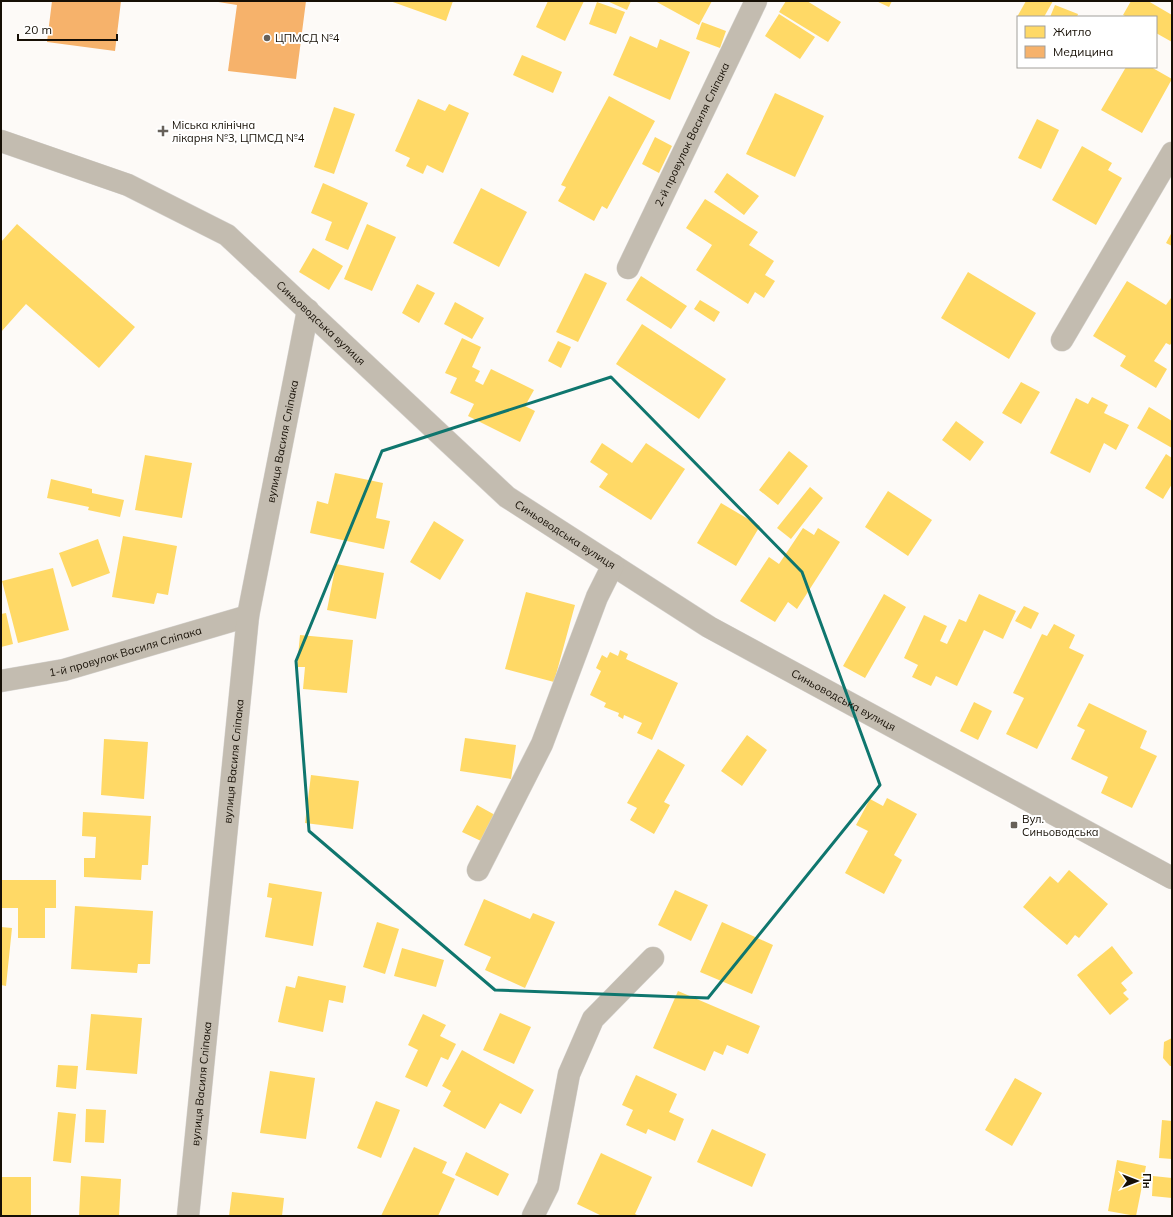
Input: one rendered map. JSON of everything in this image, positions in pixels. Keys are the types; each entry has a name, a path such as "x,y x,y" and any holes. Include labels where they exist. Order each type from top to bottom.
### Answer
{"street":[{"name":"2-й провулок Василя Сліпака","path":"628,268 756,1"},
{"name":"Синьоводська вулиця","path":"1,141 128,185 227,235 507,497 709,627 1172,878"},
{"path":"1062,340 1172,153"},
{"name":"вулиця Василя Сліпака","path":"188,1216 248,616 308,310"},
{"path":"478,870 542,744 597,597 613,565"},
{"name":"1-й провулок Василя Сліпака","path":"1,681 64,670 248,616"},
{"path":"533,1216 548,1186 569,1074 593,1019 653,958"}],"highlighted area":[{"path":"611,377 802,572 880,785 708,998 495,990 309,831 296,661 382,451"}],"building: Житло":[{"path":"390,1 453,1 446,21"},
{"path":"548,1 584,1 565,41 536,27"},
{"path":"607,1 631,1 627,10"},
{"path":"655,1 712,1 699,25"},
{"path":"786,1 807,1 841,22 828,42 779,12"},
{"path":"876,1 892,1 889,7"},
{"path":"1026,1 1053,1 1045,16 1018,16"},
{"path":"1131,1 1148,1 1172,15 1172,42 1157,34 1157,16 1123,15"},
{"path":"597,2 625,12 616,34 589,24"},
{"path":"1055,5 1078,14 1077,16 1050,16"},
{"path":"779,14 815,37 800,59 765,36"},
{"path":"702,22 726,31 720,48 696,39"},
{"path":"630,36 657,48 660,39 690,52 670,100 613,75"},
{"path":"522,55 562,72 553,93 513,75"},
{"path":"1125,68 1153,68 1172,79 1142,133 1101,110"},
{"path":"775,93 824,116 795,177 746,154"},
{"path":"609,96 655,121 607,209 602,206 594,221 558,201 566,187 561,185"},
{"path":"418,99 445,111 449,104 469,113 443,173 427,165 423,174 406,166 410,158 395,151"},
{"path":"334,107 355,114 334,174 314,167"},
{"path":"1037,119 1059,130 1041,169 1018,158"},
{"path":"655,137 672,146 659,173 642,164"},
{"path":"1082,146 1112,163 1108,170 1122,178 1096,225 1052,200"},
{"path":"727,173 759,196 744,215 714,192"},
{"path":"323,183 368,203 348,250 325,240 332,222 311,213"},
{"path":"481,188 527,212 499,267 453,243"},
{"path":"705,199 758,232 749,245 774,261 765,275 775,281 764,298 755,292 748,304 696,270 712,245 686,228"},
{"path":"17,224 135,327 99,368 26,304 1,332 1,242"},
{"path":"367,224 396,237 372,291 344,279"},
{"path":"1172,232 1172,246 1166,243"},
{"path":"313,248 343,266 329,290 299,272"},
{"path":"968,272 1036,313 1009,359 941,318"},
{"path":"585,273 607,283 578,342 556,332"},
{"path":"641,276 687,306 671,329 626,300"},
{"path":"1127,281 1166,305 1171,298 1172,299 1172,342 1170,345 1166,343 1154,361 1167,369 1156,388 1120,366 1126,356 1093,336"},
{"path":"417,284 435,293 419,323 402,313"},
{"path":"700,300 720,312 714,322 694,309"},
{"path":"455,302 484,318 472,339 444,324"},
{"path":"642,324 726,379 699,419 616,364"},
{"path":"462,338 481,347 472,367 480,371 475,381 483,385 491,369 534,390 525,406 535,411 520,442 468,416 474,404 450,393 457,378 445,373"},
{"path":"558,341 571,347 561,368 548,361"},
{"path":"1021,382 1040,392 1021,424 1002,413"},
{"path":"1092,397 1108,405 1104,413 1129,425 1116,450 1104,443 1090,473 1050,453 1076,398 1088,404"},
{"path":"1149,407 1172,421 1172,448 1137,428"},
{"path":"956,421 984,442 970,461 942,440"},
{"path":"602,443 632,463 646,443 685,469 651,520 599,487 608,474 590,462"},
{"path":"789,451 808,466 778,505 759,490"},
{"path":"1166,454 1172,458 1172,484 1163,499 1145,488"},
{"path":"145,455 192,463 182,518 135,510"},
{"path":"335,473 383,483 376,518 390,521 384,549 310,533 317,501 328,504"},
{"path":"51,479 92,489 92,493 124,500 120,517 88,510 89,507 47,498"},
{"path":"810,487 823,498 791,539 777,528"},
{"path":"888,491 932,520 908,556 865,527"},
{"path":"721,503 760,526 736,566 697,543"},
{"path":"434,521 464,540 440,580 410,562"},
{"path":"803,528 814,535 818,528 840,542 797,609 788,602 775,622 740,601 769,557 779,564"},
{"path":"123,536 177,546 168,595 157,593 154,604 112,597"},
{"path":"98,539 110,573 72,587 59,553"},
{"path":"336,564 384,573 376,619 327,610"},
{"path":"53,568 69,630 18,643 2,581"},
{"path":"526,592 575,605 554,682 505,669"},
{"path":"884,594 906,607 865,678 843,666"},
{"path":"979,594 1016,611 1003,639 984,630 957,686 936,676 931,686 912,677 918,665 904,658 924,615 947,626 940,641 947,644 959,619 966,622"},
{"path":"1024,606 1039,613 1031,629 1015,621"},
{"path":"6,613 13,644 1,647 1,614"},
{"path":"1054,624 1075,635 1069,648 1084,655 1037,749 1006,734 1024,698 1013,693 1042,634 1047,636"},
{"path":"300,635 353,640 347,693 303,689 305,667 297,667"},
{"path":"620,650 628,654 626,659 678,683 652,740 637,733 642,723 624,715 623,719 618,716 619,713 604,707 606,703 590,695 601,671 596,668 602,655 607,658 610,652 618,656"},
{"path":"974,702 992,711 978,740 960,731"},
{"path":"1089,703 1147,731 1140,748 1157,756 1132,808 1101,793 1108,777 1071,759 1085,730 1077,726"},
{"path":"747,735 767,750 742,786 721,771"},
{"path":"465,738 516,745 511,779 460,771"},
{"path":"104,739 148,742 144,799 101,795"},
{"path":"658,749 685,765 664,802 670,805 654,834 630,820 637,808 627,803"},
{"path":"311,775 359,781 353,829 305,823"},
{"path":"887,798 917,814 894,855 902,860 884,894 845,873 868,831 856,825 870,799 883,806"},
{"path":"477,805 495,815 481,841 462,832"},
{"path":"83,812 151,816 148,865 142,865 141,880 84,877 84,858 95,858 96,837 82,836"},
{"path":"1069,870 1108,904 1079,938 1075,935 1067,945 1023,907 1050,876 1058,883"},
{"path":"1,880 56,880 56,908 45,908 45,938 18,938 18,908 1,908"},
{"path":"269,883 322,892 313,946 265,937 272,898 267,897"},
{"path":"675,890 708,905 691,941 658,925"},
{"path":"484,899 530,919 533,913 555,922 525,988 485,970 491,957 464,945"},
{"path":"75,906 153,911 150,964 138,964 137,973 71,969"},
{"path":"377,922 399,929 385,974 363,967"},
{"path":"722,922 773,945 752,994 700,972"},
{"path":"1,927 12,928 6,986 1,985"},
{"path":"1112,946 1133,973 1121,983 1127,990 1123,993 1129,999 1110,1015 1077,975"},
{"path":"402,948 444,960 436,987 394,976"},
{"path":"298,976 346,986 343,1003 329,1000 323,1032 278,1022 286,986 295,988"},
{"path":"678,991 760,1026 748,1054 727,1045 723,1055 714,1051 705,1071 653,1048"},
{"path":"500,1013 531,1027 514,1064 483,1050"},
{"path":"91,1014 142,1018 137,1074 86,1070"},
{"path":"423,1014 446,1025 440,1036 456,1044 448,1060 441,1057 427,1087 405,1077 418,1050 408,1045"},
{"path":"1172,1038 1172,1066 1170,1066 1163,1058 1164,1042"},
{"path":"462,1050 534,1090 521,1114 500,1103 485,1129 443,1106 451,1091 442,1086"},
{"path":"58,1065 78,1066 76,1089 56,1087"},
{"path":"270,1071 315,1078 306,1139 260,1133"},
{"path":"636,1075 677,1094 669,1112 684,1119 675,1141 648,1129 646,1134 626,1125 633,1110 622,1105"},
{"path":"1015,1078 1042,1093 1012,1146 985,1130"},
{"path":"376,1101 400,1110 381,1158 357,1148"},
{"path":"86,1109 106,1110 104,1143 85,1142"},
{"path":"58,1112 76,1114 71,1163 53,1161"},
{"path":"1162,1120 1172,1121 1172,1159 1159,1158"},
{"path":"712,1129 766,1154 752,1187 697,1162"},
{"path":"414,1147 447,1162 442,1173 455,1179 438,1216 381,1216"},
{"path":"466,1152 509,1174 498,1196 455,1175"},
{"path":"601,1153 652,1177 635,1214 639,1216 602,1216 577,1204"},
{"path":"1117,1160 1146,1166 1136,1216 1108,1211"},
{"path":"81,1176 121,1179 119,1216 79,1216"},
{"path":"1153,1176 1172,1178 1172,1198 1152,1196"},
{"path":"1,1177 31,1177 31,1216 1,1216"},
{"path":"232,1192 284,1198 282,1216 229,1216"}],"building: Медицина":[{"path":"52,1 121,1 115,51 47,42"},
{"name":"ЦПМСД №4","path":"212,1 306,1 296,79 228,71 237,5"}],"place":[{"name":"ЦПМСД №4","path":"267,38"},
{"name":"Міська клінічна лікарня №3, ЦПМСД №4","path":"163,131"},
{"name":"Вул. Синьоводська","path":"1014,825"}]}
